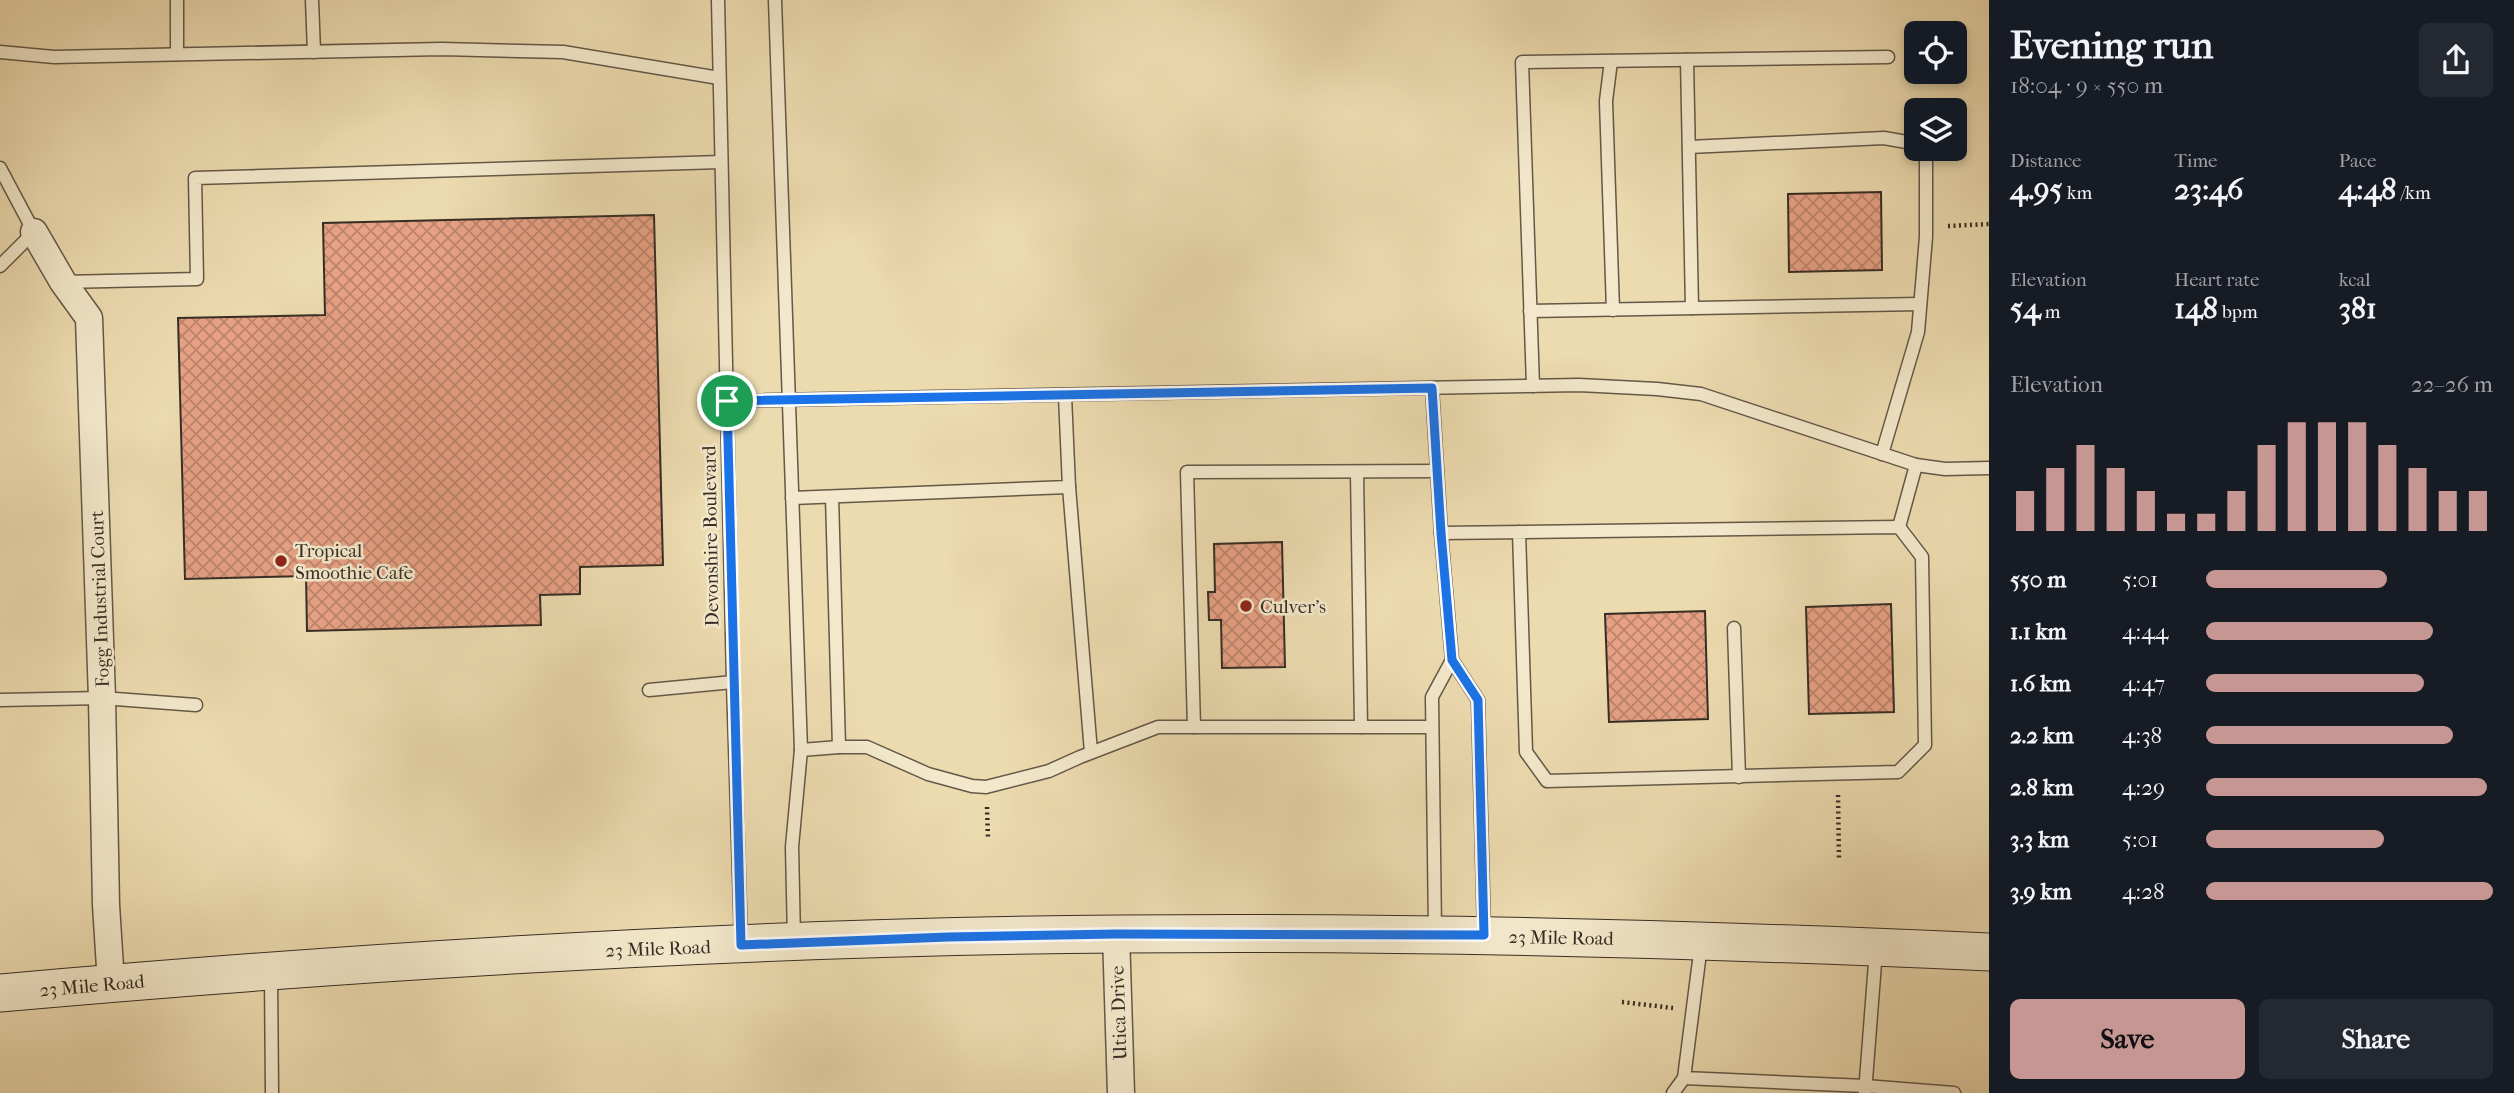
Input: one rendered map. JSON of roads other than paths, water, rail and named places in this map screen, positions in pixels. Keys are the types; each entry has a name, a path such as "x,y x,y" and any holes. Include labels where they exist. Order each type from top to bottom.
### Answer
{"main road":[{"name":"23 Mile Road","path":"0,993 515,954 948,937 1435,934 1989,951"}],"street":[{"name":"Fogg Industrial Court","path":"34,232 63,282 89,318 106,905 111,983"},
{"name":"Utica Drive","path":"1116,934 1121,1093"}],"lane":[{"path":"177,0 177,54"},
{"path":"312,0 314,52"},
{"name":"Devonshire Boulevard","path":"718,0 741,945"},
{"path":"775,0 801,750 792,847 794,943"},
{"path":"0,52 54,57 442,50 563,52 719,78"},
{"path":"1533,386 1522,62 1888,57"},
{"path":"1687,60 1692,308"},
{"path":"1611,61 1606,100 1613,310"},
{"path":"1689,147 1884,138 1904,142"},
{"path":"1882,454 1918,332 1926,226 1926,161"},
{"path":"63,282 197,279 195,178 721,162"},
{"path":"0,168 34,232 0,267"},
{"path":"1530,312 1920,304"},
{"path":"727,401 1579,385 1644,388 1701,394 1916,465 1945,469 1989,468"},
{"path":"1432,388 1452,660 1478,700 1484,935"},
{"path":"1065,396 1069,487 1091,752"},
{"path":"1899,527 1916,465"},
{"path":"1194,727 1188,472 1437,471"},
{"path":"1357,472 1361,727"},
{"path":"792,498 1069,487"},
{"path":"832,497 839,747"},
{"path":"1441,533 1899,527"},
{"path":"1518,532 1526,752 1548,781 1898,772 1925,745 1922,557 1899,527"},
{"path":"1734,628 1739,777"},
{"path":"1435,934 1432,697 1452,660"},
{"path":"649,691 733,682"},
{"path":"0,700 102,698 196,705"},
{"path":"801,750 867,747 928,774 986,787 1049,771 1158,727 1432,727"},
{"path":"1674,1093 1684,1078 1701,942"},
{"path":"1865,1089 1876,947"},
{"path":"271,971 272,1093"},
{"path":"1684,1078 1954,1093"}],"place":[{"name":"Tropical Smoothie Cafe","path":"281,561"},
{"name":"Culver's","path":"1246,606"}]}
